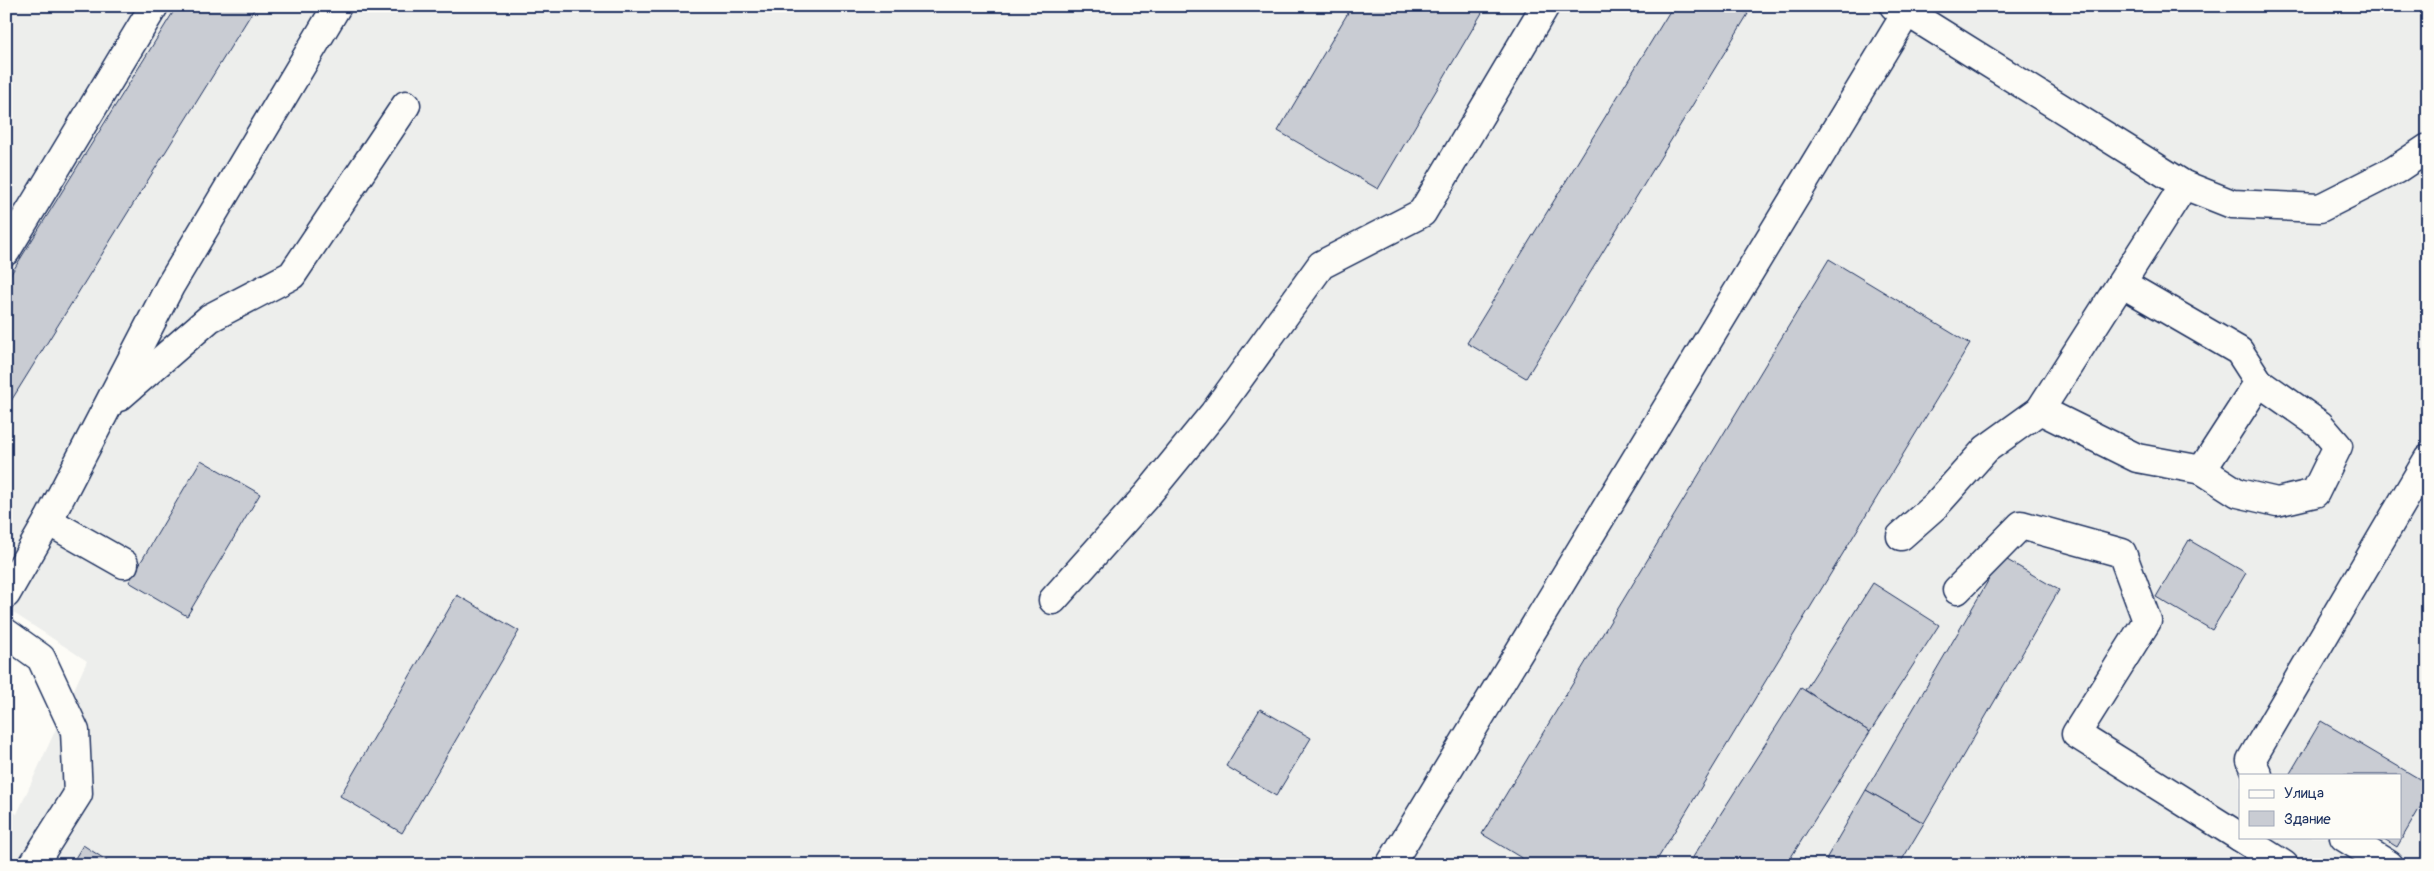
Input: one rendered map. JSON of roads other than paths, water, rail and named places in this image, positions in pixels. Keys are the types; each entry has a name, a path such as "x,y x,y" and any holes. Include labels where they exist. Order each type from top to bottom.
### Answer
{"lane":[{"path":"6,251 154,6"},
{"path":"6,594 48,521 170,286 337,6"},
{"path":"1054,600 1147,495 1214,413 1321,265 1422,213 1546,6"},
{"path":"1390,865 1904,8 2184,185 2232,204 2320,208 2395,170 2428,148"},
{"path":"108,406 210,318 292,275 406,105"},
{"path":"1901,536 1935,506 1986,449 2040,410 2123,284 2184,185"},
{"path":"2040,410 2137,458 2202,470 2238,493 2277,502 2315,493 2338,446 2320,425 2258,382 2239,351 2123,284"},
{"path":"2202,470 2258,382"},
{"path":"2258,774 2251,760 2428,459"},
{"path":"48,521 124,564"},
{"path":"1957,590 2021,525 2122,553 2147,621 2076,734 2239,836"},
{"path":"6,633 41,658 75,731 78,794 33,865"},
{"path":"2242,838 2284,865"},
{"path":"2346,838 2390,865"}]}
